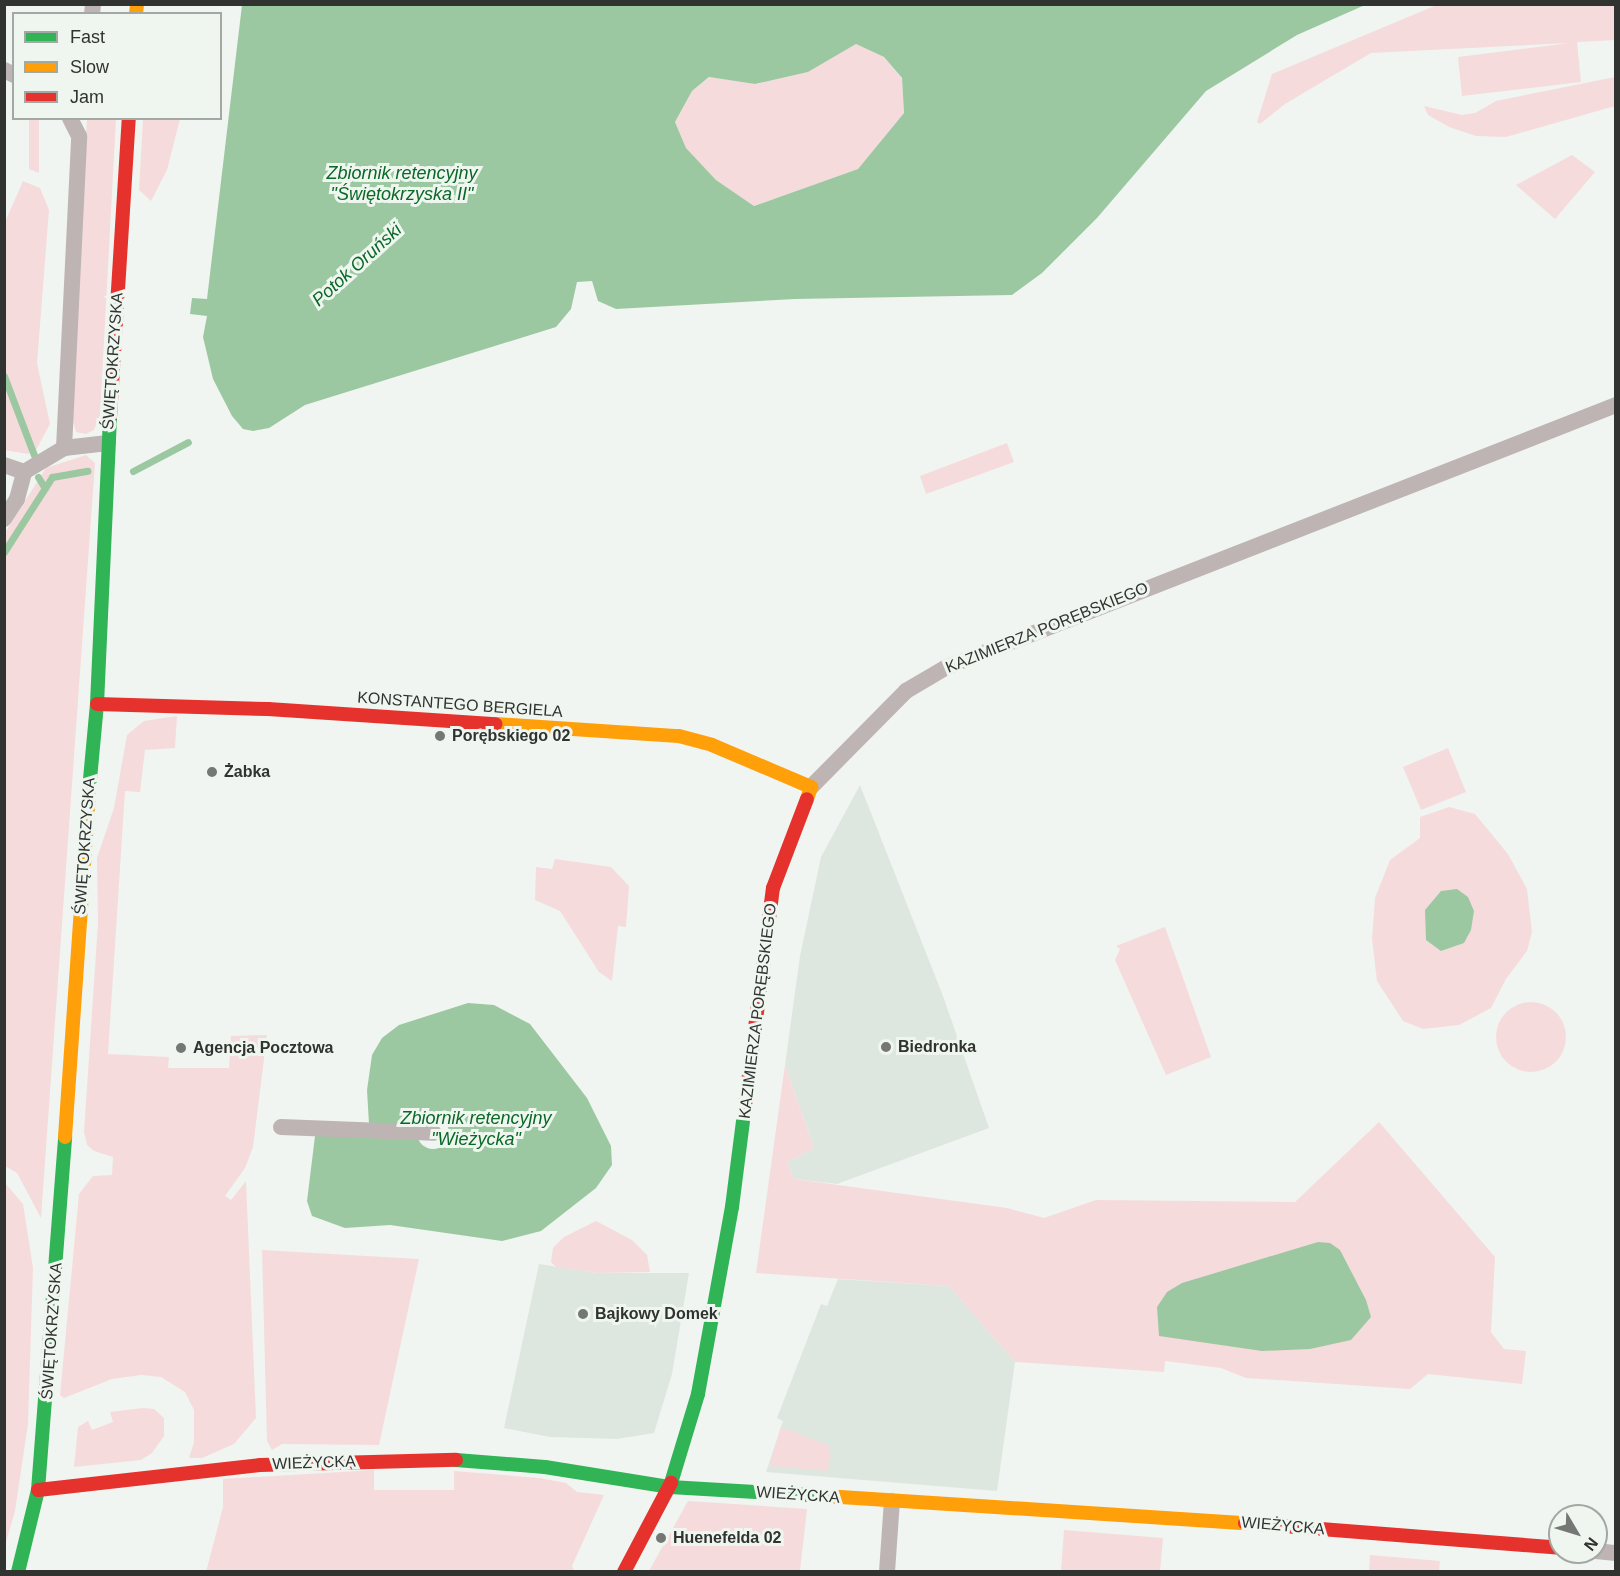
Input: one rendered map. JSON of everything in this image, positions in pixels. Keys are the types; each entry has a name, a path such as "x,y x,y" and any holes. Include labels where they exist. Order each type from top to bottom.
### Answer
{"street":[{"path":"63,448 79,135 71,120"},
{"name":"ŚWIĘTOKRZYSKA","path":"18,1572 38,1490 97,704 108,443 129,120"},
{"name":"KAZIMIERZA PORĘBSKIEGO","path":"624,1572 670,1487 698,1394 717,1305 773,888 811,787 898,699 945,668 1616,405"},
{"path":"4,519 17,499 24,472 63,448 108,443"},
{"path":"4,465 24,472"},
{"name":"KONSTANTEGO BERGIELA","path":"97,704 268,709 679,736 712,745 811,787"},
{"path":"281,1127 434,1133"},
{"name":"WIEŻYCKA","path":"38,1490 260,1465 454,1460 545,1467 670,1487 1147,1515 1548,1547"},
{"path":"888,1572 892,1501"}],"shaded area":[{"path":"1439,4 1615,5 1615,40 1577,42 1581,82 1462,96 1458,57 1570,43 1371,53 1285,104 1260,124 1257,122 1272,74"},
{"path":"856,44 884,57 902,79 904,113 858,169 754,206 716,180 686,148 675,122 692,91 710,77 756,84 808,72"},
{"path":"1615,77 1615,106 1506,137 1476,136 1449,127 1428,115 1424,106 1462,115 1475,113 1496,101"},
{"path":"29,120 39,120 39,173 29,169"},
{"path":"87,120 116,120 100,415 94,430 86,434 76,432 71,415"},
{"path":"143,120 180,120 167,170 151,201 139,190"},
{"path":"1572,155 1595,172 1555,219 1516,185"},
{"path":"23,181 40,188 49,210 37,363 50,424 36,450 28,454 4,450 5,222"},
{"path":"1007,443 1014,462 926,494 920,476"},
{"path":"86,455 95,463 41,1218 17,1173 5,1166 4,534 46,468"},
{"path":"177,716 175,748 145,750 140,792 125,791 108,1054 169,1057 168,1068 229,1068 231,1036 267,1035 253,1147 245,1168 225,1196 231,1200 246,1181 256,1418 234,1444 202,1458 189,1458 194,1442 194,1410 185,1392 161,1377 141,1375 112,1379 64,1398 60,1395 79,1194 93,1176 112,1175 113,1157 94,1151 87,1145 84,1132 98,923 97,858 114,808 127,735 144,721"},
{"path":"1448,748 1466,792 1421,810 1403,767"},
{"path":"860,785 943,996 989,1128 837,1184 794,1179 787,1162 814,1148 785,1065 800,956 821,857"},
{"path":"1449,807 1475,814 1508,854 1527,889 1532,932 1527,951 1506,979 1491,1008 1459,1025 1423,1029 1403,1021 1377,981 1372,939 1375,898 1390,860 1420,838 1420,817"},
{"path":"555,859 611,867 629,886 626,927 618,926 612,981 599,972 560,911 535,900 536,867 552,869"},
{"path":"1165,927 1211,1057 1166,1075 1115,960 1120,949 1116,946"},
{"path":"1531,1002 1544,1005 1556,1012 1563,1024 1566,1037 1563,1050 1556,1062 1544,1069 1531,1072 1518,1069 1506,1062 1499,1050 1496,1037 1499,1024 1506,1012 1518,1005"},
{"path":"785,1065 814,1148 787,1162 794,1179 1007,1208 1044,1218 1096,1200 1295,1202 1379,1122 1495,1257 1491,1332 1504,1349 1526,1351 1522,1384 1428,1374 1410,1389 1246,1378 1221,1368 1165,1361 1164,1372 1015,1362 949,1286 756,1273"},
{"path":"5,1183 23,1204 33,1268 28,1424 15,1511 5,1546"},
{"path":"596,1221 632,1240 647,1255 650,1272 597,1273 556,1267 551,1262 553,1248 564,1237"},
{"path":"262,1250 419,1259 379,1445 282,1444 272,1450 267,1441"},
{"name":"Bajkowy Domek","path":"539,1264 597,1273 689,1273 672,1374 654,1433 617,1439 550,1437 504,1428"},
{"path":"838,1279 949,1286 1015,1362 997,1491 766,1472 783,1421 777,1418 821,1304 827,1306"},
{"path":"154,1409 164,1418 164,1436 152,1453 141,1460 74,1467 78,1427 88,1421 92,1430 113,1422 110,1412"},
{"path":"781,1427 830,1446 828,1471 769,1466"},
{"path":"374,1470 374,1490 454,1490 454,1471 539,1478 566,1483 577,1492 604,1495 572,1566 574,1571 206,1572 223,1507 223,1479"},
{"path":"688,1501 807,1509 800,1571 649,1571"},
{"path":"1064,1530 1163,1538 1160,1571 1061,1571"},
{"path":"1370,1555 1440,1561 1439,1571 1369,1571"}],"water":[{"name":"Zbiornik retencyjny \"Świętokrzyska II\"","path":"242,4 1365,5 1297,35 1206,91 1097,218 1042,273 1012,295 795,299 616,309 598,301 592,281 577,282 571,309 556,327 305,405 269,428 253,431 243,429 232,416 213,379 203,337 207,316 190,314 192,298 207,299","holes":["856,44 884,57 902,78 904,113 858,169 754,206 716,180 686,148 675,122 692,91 709,77 755,84 808,72"]},
{"path":"1457,889 1468,897 1474,911 1471,930 1464,943 1441,951 1426,940 1425,910 1441,891"},
{"name":"Zbiornik retencyjny \"Wieżycka\"","path":"468,1003 494,1005 530,1024 587,1098 611,1146 612,1165 596,1188 541,1231 502,1241 390,1225 345,1228 312,1216 307,1201 315,1136 369,1124 367,1090 372,1055 382,1038 399,1025"},
{"path":"1318,1242 1330,1243 1340,1250 1366,1300 1371,1317 1351,1340 1310,1349 1262,1351 1159,1336 1157,1307 1167,1292 1182,1283"}],"pier":[{"path":"433,1117 444,1122 449,1133 444,1144 433,1149 422,1144 417,1133 422,1122"}],"waterway":[{"path":"4,376 34,455"},
{"name":"Potok Oruński","path":"133,471 188,442"},
{"name":"Potok Oruński","path":"4,552 52,477 87,471"},
{"path":"38,477 45,488"}],"traffic: fast":[{"path":"89,790 97,704 110,417"},
{"path":"671,1483 698,1394 732,1207 745,1106"},
{"path":"18,1572 38,1490 65,1137"},
{"path":"456,1460 545,1467 670,1487 825,1496"}],"traffic: slow":[{"path":"136,12 137,4"},
{"path":"496,724 679,736 712,745 811,787 807,799"},
{"path":"65,1137 89,790"},
{"path":"825,1496 1245,1523"}],"traffic: jam":[{"path":"110,417 129,120"},
{"path":"97,704 268,709 496,724"},
{"path":"745,1106 773,888 807,799"},
{"path":"38,1490 260,1465 456,1460"},
{"path":"624,1572 671,1483"},
{"path":"1245,1523 1548,1547"}],"place":[{"name":"Porębskiego 02","path":"440,736"},
{"name":"Żabka","path":"212,772"},
{"name":"Biedronka","path":"886,1047"},
{"name":"Agencja Pocztowa","path":"181,1048"},
{"name":"Bajkowy Domek","path":"583,1314"},
{"name":"Huenefelda 02","path":"661,1538"}]}
